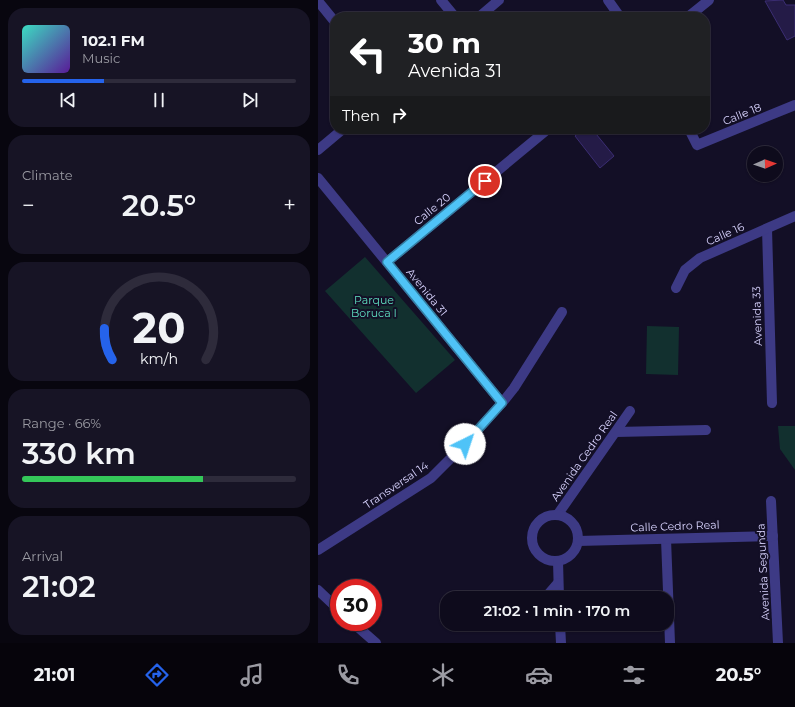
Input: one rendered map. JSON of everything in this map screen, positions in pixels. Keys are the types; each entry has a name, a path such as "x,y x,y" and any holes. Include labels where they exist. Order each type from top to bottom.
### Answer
{"street":[{"path":"441,0 450,12"},
{"path":"485,12 499,0"},
{"path":"608,0 616,12"},
{"path":"694,12 709,0"},
{"path":"318,1 330,16"},
{"name":"Calle 18","path":"692,134 697,144 795,105"},
{"path":"318,150 337,134"},
{"name":"Calle 20","path":"387,262 541,134"},
{"name":"Avenida 31","path":"318,178 502,403"},
{"name":"Calle 16","path":"676,288 685,270 700,258 795,216"},
{"name":"Avenida 33","path":"767,228 772,403"},
{"name":"Transversal 14","path":"318,550 431,478 465,444 514,388 562,312"},
{"name":"Avenida Cedro Real","path":"558,514 630,411"},
{"path":"616,432 706,430"},
{"name":"Avenida Segunda","path":"771,501 778,643"},
{"path":"558,514 572,521 576,527 578,542 571,555 558,561 550,561 543,558 537,552 532,537 533,530 543,518 558,514"},
{"name":"Calle Cedro Real","path":"578,542 773,536"},
{"path":"666,539 670,643"},
{"path":"558,561 559,591"},
{"path":"551,591 558,583"},
{"path":"318,590 330,601"},
{"path":"362,631 376,643"},
{"path":"560,631 561,643"}],"green space":[{"name":"Parque Boruca I","path":"365,257 455,360 416,393 325,291"},
{"path":"647,326 679,327 678,375 646,374"},
{"path":"778,426 795,426 795,470 780,449"}],"building":[{"path":"783,0 786,5 795,5 795,36 787,40 765,1"},
{"path":"577,134 596,134 614,156 600,168 575,136"}],"route":[{"path":"465,444 502,403 387,262 485,181"}]}
